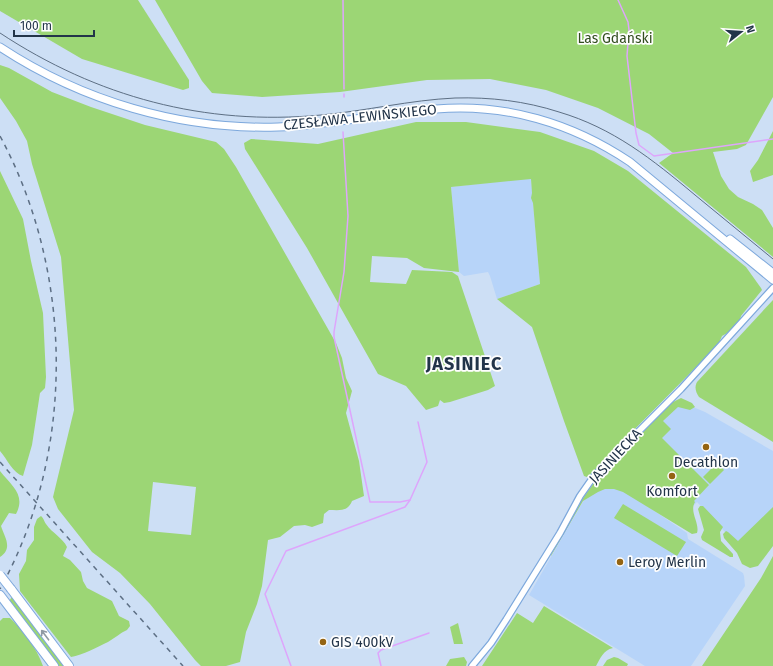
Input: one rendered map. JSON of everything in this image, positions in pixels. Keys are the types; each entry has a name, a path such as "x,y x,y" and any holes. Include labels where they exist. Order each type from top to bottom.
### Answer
{"main road":[{"path":"0,575 69,666"},
{"path":"0,595 54,666"}],"street":[{"name":"CZESŁAWA LEWIŃSKIEGO","path":"0,47 46,74 100,98 151,113 208,124 247,127 292,126 428,109 453,108 491,109 533,117 578,132 619,155 644,173 773,280"},
{"name":"CZESŁAWA LEWIŃSKIEGO","path":"703,221 747,252 773,273"},
{"name":"JASINIECKA","path":"472,666 491,643 502,626 560,532 580,496 594,476 680,389 773,288"}],"shaded area":[{"path":"531,178 540,284 497,299 488,272 464,276 459,272 451,187"},
{"name":"Leroy Merlin","path":"681,402 705,412 773,451 773,510 738,546 697,502 678,521 625,491 687,533 688,539 743,573 744,576 745,586 691,666 645,666 529,595 585,498 655,430"}],"green space":[{"path":"0,0 138,0 189,80 189,88 183,90 82,59 0,11"},
{"name":"Las Gdański","path":"155,0 773,0 773,97 746,145 737,149 713,152 721,176 729,189 738,197 762,210 773,228 773,257 659,163 673,153 649,134 598,108 546,90 490,79 427,80 340,92 262,97 212,93 202,81"},
{"path":"0,65 9,68 52,92 91,107 145,125 216,142 224,149 236,167 336,343 342,358 346,378 352,391 346,413 359,461 364,496 352,501 346,509 329,510 324,514 323,523 312,527 305,525 294,526 280,537 268,540 262,586 246,632 240,662 226,666 201,666 150,604 120,573 92,552 58,509 53,497 74,410 61,257 32,164 27,141 16,121 0,98","holes":["153,482 196,487 191,535 148,531"]},
{"path":"416,122 466,122 540,132 594,151 628,171 746,267 762,290 741,316 740,320 729,332 722,336 718,345 593,473 587,477 584,476 532,327 497,299 540,284 533,203 531,198 531,179 451,187 459,272 424,268 407,258 372,256 370,282 406,284 412,270 452,272 458,276 495,386 488,390 450,402 444,403 440,400 438,406 426,410 406,386 378,374 307,248 245,149 244,143 251,139 318,144"},
{"path":"773,131 773,175 753,182 750,171 758,160"},
{"path":"0,171 23,219 43,313 46,377 45,388 40,393 32,445 23,476 13,469 0,451"},
{"path":"773,300 773,442 699,397 696,392 696,384"},
{"name":"Komfort","path":"681,398 692,403 695,407 690,410 678,407 663,421 671,429 662,438 709,485 694,501 693,510 698,529 697,533 692,534 623,492 614,489 605,489 583,501 551,556 583,498 598,477 673,402"},
{"path":"717,463 724,470 710,484 703,477"},
{"path":"0,471 16,491 19,507 16,514 9,513 1,526 7,546 4,554 0,557"},
{"path":"623,504 686,542 677,556 614,518"},
{"path":"700,506 703,506 723,527 720,532 721,541 733,554 733,557 730,557 702,540 701,537 704,530 698,509"},
{"path":"773,507 773,546 758,566 750,568 742,564 737,553 724,538 723,534 726,531 738,541"},
{"path":"41,516 48,527 67,547 63,556 70,560 81,572 83,581 87,588 112,601 119,616 129,621 130,626 127,630 108,642 76,656 71,657 20,591 19,574 26,561 27,550 34,540 34,527 37,519"},
{"path":"773,556 773,666 702,666 761,578"},
{"path":"12,597 64,666 57,666 9,601"},
{"path":"544,606 613,648 604,653 596,666 482,666 517,613 533,623"},
{"path":"3,618 10,618 25,634 37,652 43,666 0,666 0,621"},
{"path":"458,623 463,644 454,644 450,627"},
{"path":"464,657 467,662 466,666 446,666 450,659"},
{"path":"614,657 628,664 627,666 603,666 607,660"}],"waterway":[{"path":"343,0 344,89"},
{"path":"618,0 628,22 629,30 627,56 636,133 639,145 654,156 773,139"},
{"path":"343,132 348,216 344,272 334,337 370,502 400,502 410,500"},
{"path":"291,666 265,594 286,551 405,507 410,500 427,462 418,422"},
{"path":"381,666 378,653 381,650 429,633"}],"tram line":[{"path":"0,33 37,55 75,74 114,90 153,102 194,111 236,116 278,117 321,115 421,101 455,98 507,100 546,108 579,119 597,127 631,146 663,169 773,259"}],"railway":[{"path":"0,136 24,189 42,245 53,303 56,362 53,422 42,480 25,536 0,589"},
{"path":"0,462 183,666"}],"place":[{"name":"Decathlon","path":"706,447"},
{"name":"Komfort","path":"672,476"},
{"name":"Leroy Merlin","path":"620,562"},
{"name":"GIS 400kV","path":"323,642"}],"district":[{"name":"JASINIEC","path":"464,364"}]}
